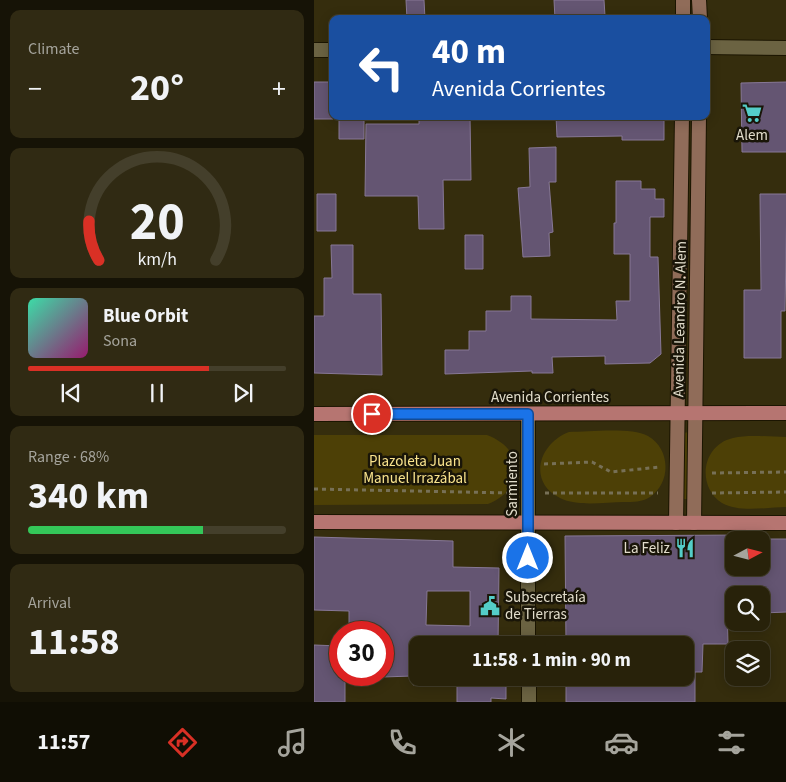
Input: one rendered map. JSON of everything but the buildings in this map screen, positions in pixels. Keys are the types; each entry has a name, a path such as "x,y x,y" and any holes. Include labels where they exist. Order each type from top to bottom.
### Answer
{"main road":[{"path":"684,0 684,15"},
{"path":"700,0 700,15"},
{"name":"Avenida Leandro N. Alem","path":"676,523 682,120"},
{"name":"Avenida Leandro N. Alem","path":"694,523 699,120"},
{"name":"Avenida Corrientes","path":"314,414 786,413"},
{"path":"314,522 786,523"}],"street":[{"path":"710,47 786,48"},
{"path":"314,50 329,50"},
{"name":"Sarmiento","path":"528,414 528,636"},
{"path":"528,686 528,702"}],"path":[{"path":"541,464 592,462 611,472 666,466"},
{"path":"705,473 786,472"},
{"path":"314,489 528,493 676,493"},
{"path":"695,493 786,492"}],"green space":[{"path":"621,431 641,433 648,436 656,442 664,457 666,466 662,483 657,491 644,500 583,503 560,498 550,491 543,482 540,473 541,463 544,453 550,445 559,437 569,432"},
{"path":"690,432 690,499 682,499 682,433"},
{"name":"Plazoleta Juan Manuel Irrazábal","path":"314,435 487,435 500,441 509,450 514,459 516,469 509,489 488,504 314,505"},
{"path":"746,436 786,437 786,507 737,508 722,503 714,496 708,487 706,467 709,457 723,442"}],"place":[{"name":"Alem","path":"752,113"},
{"name":"La Feliz","path":"685,548"},
{"name":"Subsecretaía de Tierras","path":"490,606"}],"route":[{"path":"372,414 528,414 528,558"}]}
